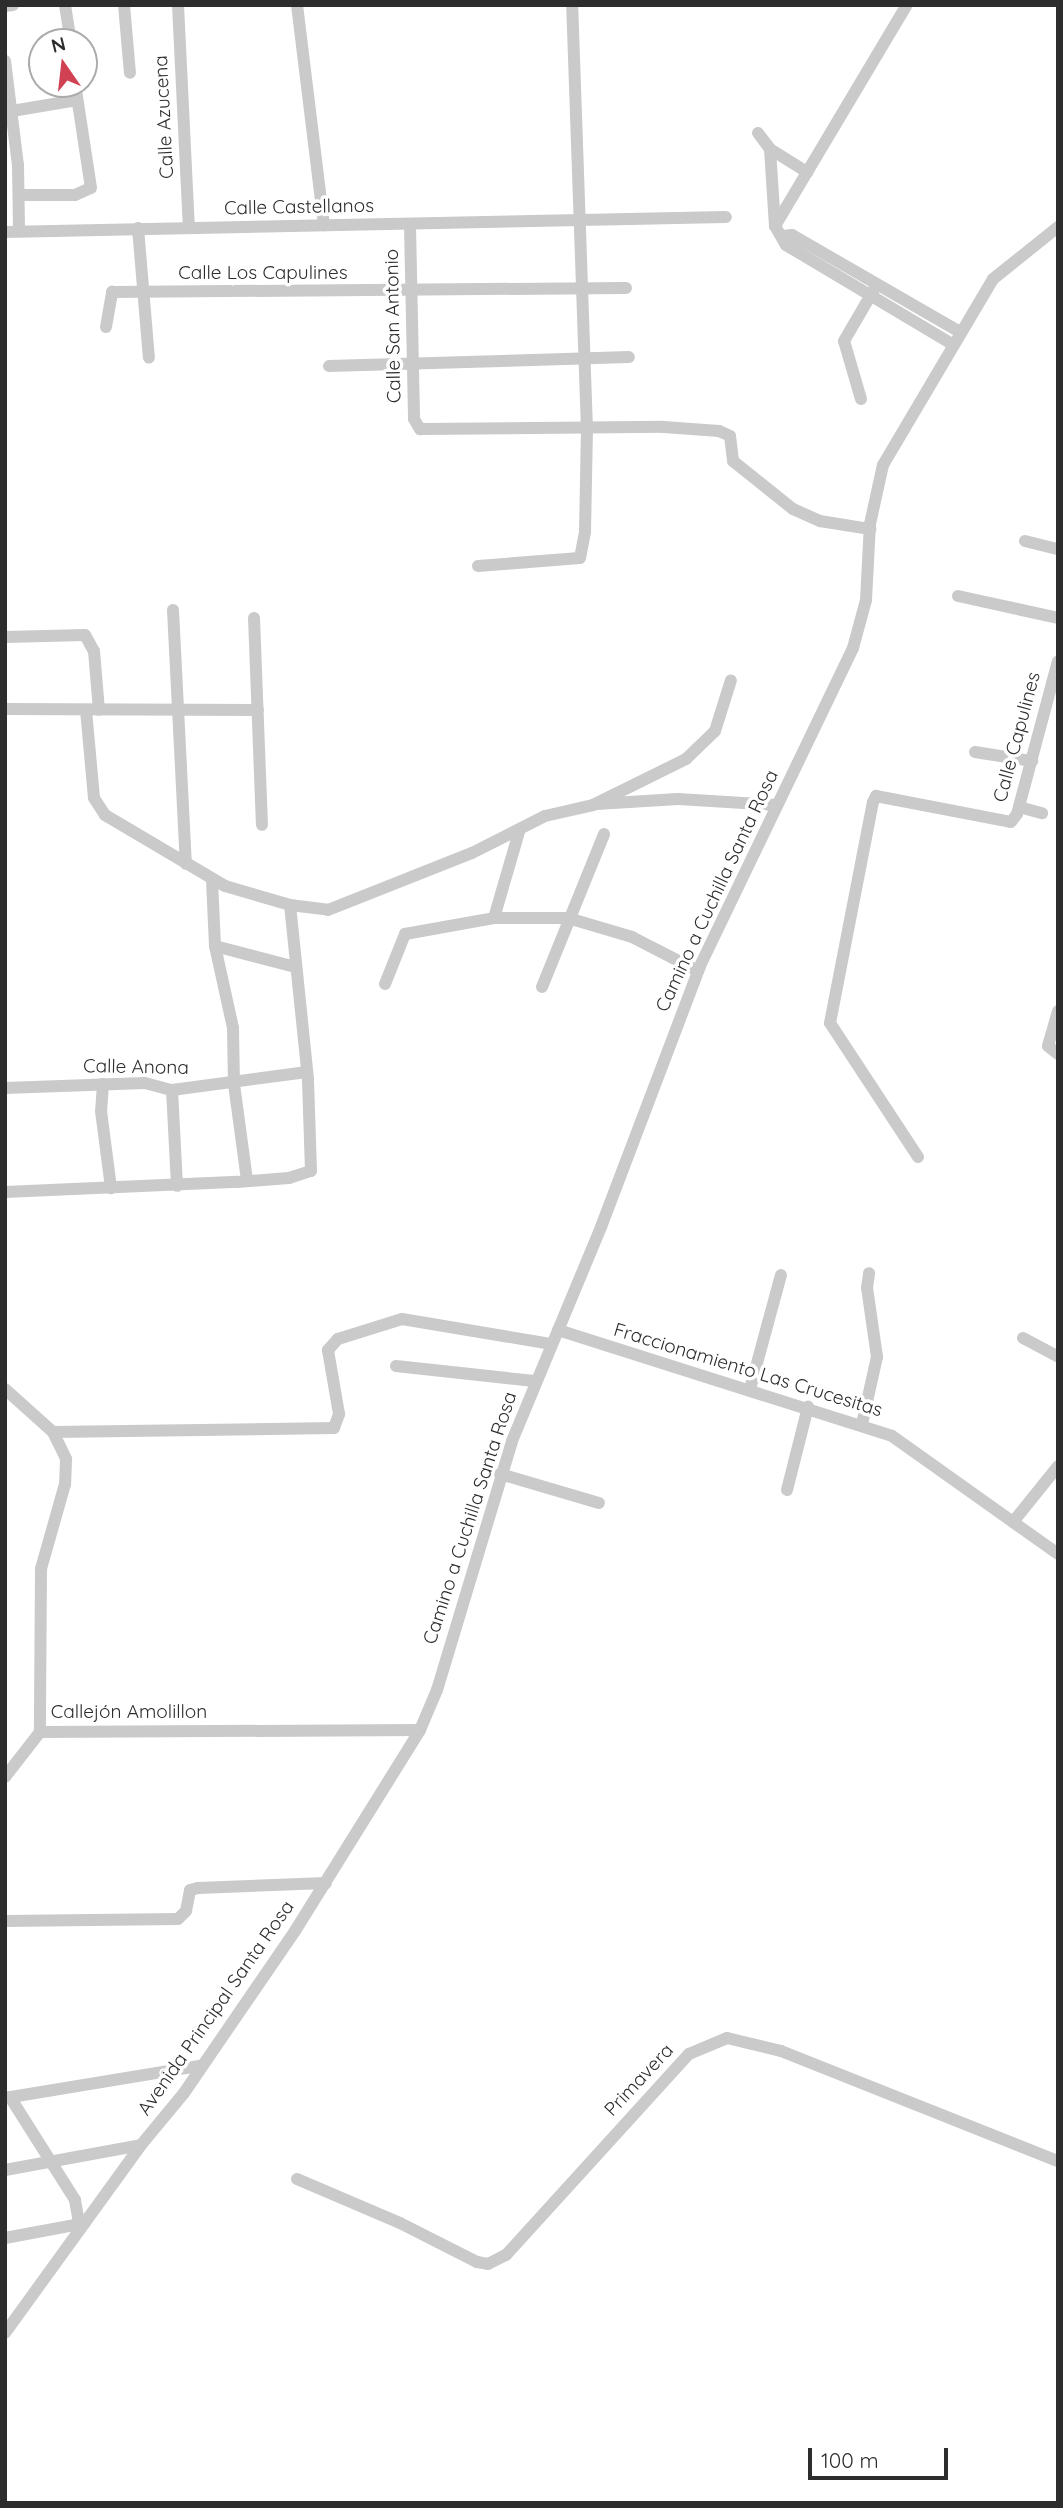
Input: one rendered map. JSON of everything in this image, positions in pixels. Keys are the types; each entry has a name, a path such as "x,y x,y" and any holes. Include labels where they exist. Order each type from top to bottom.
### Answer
{"street":[{"path":"5,6 13,5"},
{"path":"65,5 69,28"},
{"path":"124,5 130,73"},
{"name":"Calle Azucena","path":"178,5 189,227"},
{"path":"297,5 324,225"},
{"path":"478,566 580,558 585,532 587,430 581,358 582,289 572,5"},
{"path":"779,231 807,172 906,5"},
{"path":"5,61 12,111 12,165 20,195 19,231"},
{"path":"12,111 77,100 91,188 75,195 20,195"},
{"path":"758,133 770,149 807,172"},
{"path":"770,149 779,231"},
{"name":"Calle Castellanos","path":"189,227 578,223 726,217"},
{"name":"Calle San Antonio","path":"410,225 416,425 420,429 587,430"},
{"path":"5,232 189,227"},
{"name":"Camino a Cuchilla Santa Rosa","path":"420,1730 437,1690 500,1474 534,1381 558,1330 698,971 853,648 866,600 870,529 883,465 952,344 993,279 1058,227"},
{"path":"138,228 149,358"},
{"path":"5,239 19,231"},
{"path":"779,231 792,235 875,288 952,344"},
{"name":"Calle Los Capulines","path":"106,327 111,292 414,292 626,288"},
{"path":"875,288 960,332"},
{"path":"861,399 844,341 875,288"},
{"path":"329,366 629,357"},
{"path":"587,430 664,427 719,431 730,436 733,461 793,509 820,521 870,529"},
{"path":"1025,541 1058,549"},
{"path":"958,596 1058,618"},
{"path":"173,610 186,864"},
{"path":"254,618 262,825"},
{"path":"5,637 85,635 94,651 92,710 87,750 98,807 212,880 290,905 328,910 346,905 519,832 545,816 593,805 678,799 777,805"},
{"name":"Calle Capulines","path":"918,1157 830,1023 876,796 1011,822 1019,807 1054,696 1058,661"},
{"path":"593,805 704,746 715,731 731,680"},
{"path":"5,709 258,710"},
{"path":"975,752 1032,761"},
{"path":"1019,807 1042,813"},
{"path":"494,918 519,832"},
{"path":"542,987 604,834"},
{"path":"212,880 215,946 233,1028 234,1084 247,1181"},
{"path":"5,1192 177,1186 289,1178 311,1171 307,1072 290,905"},
{"path":"385,984 405,934 494,918 568,918 632,937 698,971"},
{"path":"215,946 295,967"},
{"path":"1058,1011 1048,1046 1058,1054"},
{"name":"Calle Anona","path":"5,1088 145,1083 172,1090 234,1084 307,1072"},
{"path":"103,1084 102,1111 111,1188"},
{"path":"172,1090 177,1186"},
{"path":"862,1423 877,1357 867,1289 869,1273"},
{"path":"750,1389 781,1275"},
{"path":"53,1432 334,1428 339,1414 328,1350 338,1339 402,1319 552,1344"},
{"name":"Fraccionamiento Las Crucesitas","path":"558,1330 862,1423 892,1436 1058,1554"},
{"path":"1023,1338 1058,1357"},
{"path":"396,1366 534,1381"},
{"name":"Callejón Amolillon","path":"5,1389 53,1432 66,1459 65,1484 41,1569 40,1732 420,1730"},
{"path":"787,1490 808,1407"},
{"path":"1013,1522 1058,1466"},
{"path":"500,1474 599,1503"},
{"name":"Avenida Principal Santa Rosa","path":"5,2333 82,2223 184,2093 199,2066 326,1884 420,1730"},
{"path":"5,1777 40,1732"},
{"path":"5,1921 178,1919 186,1911 190,1891 198,1888 326,1884"},
{"name":"Primavera","path":"297,2179 400,2223 477,2263 488,2264 506,2255 689,2054 727,2038 781,2051 1058,2161"},
{"path":"5,2238 82,2223 75,2200 54,2162 8,2097 199,2066"},
{"path":"5,2169 141,2145"}]}
